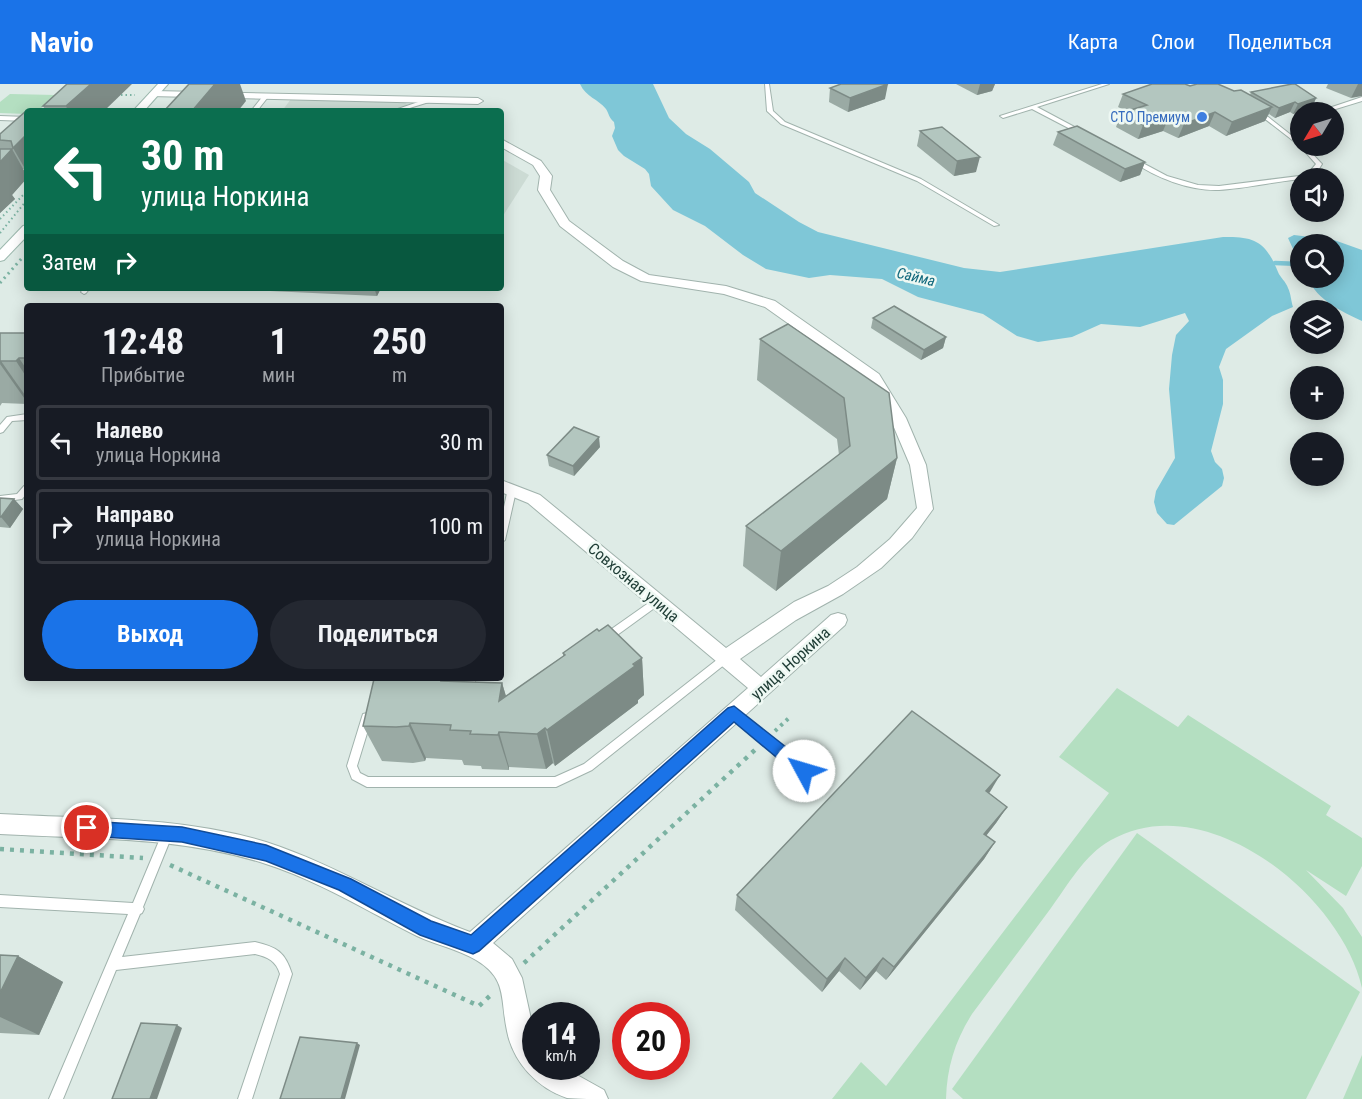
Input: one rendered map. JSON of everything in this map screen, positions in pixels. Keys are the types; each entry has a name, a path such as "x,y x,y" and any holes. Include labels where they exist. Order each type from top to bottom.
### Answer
{"street":[{"path":"141,108 163,84"},
{"path":"154,94 206,99 266,97 478,101"},
{"path":"425,100 439,108"},
{"path":"504,144 537,163 546,176 544,190 564,223 618,264 646,278 682,281 726,290 770,303 874,377 898,418 918,465 926,508 914,525 896,547 871,567 836,590 812,601 726,658"},
{"path":"0,257 24,232"},
{"name":"Совхозная улица","path":"505,489 534,499 761,688"},
{"name":"улица Норкина","path":"473,945 838,620"},
{"path":"0,824 168,833 266,853 345,885 427,928 473,945 503,965 514,988 522,1043"},
{"path":"556,1080 595,1099"}],"lane":[{"path":"767,84 770,111 783,123 919,180 996,225"},
{"path":"1002,116 1107,84"},
{"path":"257,108 266,97"},
{"path":"1344,104 1362,99"},
{"path":"410,108 425,100"},
{"path":"1032,107 1084,134"},
{"path":"1254,109 1290,137"},
{"path":"0,118 24,119"},
{"path":"1124,155 1181,183 1219,188 1309,177 1319,164 1311,156"},
{"path":"0,430 10,419 24,417"},
{"path":"0,499 19,496 24,491"},
{"path":"600,643 657,601"},
{"path":"369,711 352,766 356,776 367,782 556,782 571,777 588,766 726,658"},
{"path":"470,681 468,689 477,698"},
{"path":"734,713 804,771"},
{"path":"56,1099 138,909 168,833"},
{"path":"0,902 138,909"},
{"path":"114,964 255,948 272,952 283,962 286,974 245,1099"}],"path":[{"path":"121,94 137,95"},
{"path":"0,219 24,194"},
{"path":"0,233 24,204"},
{"path":"0,283 24,256"},
{"path":"0,849 152,858 206,880 479,1006 790,717"}],"shaded area":[{"path":"291,99 402,101 413,108 284,108"},
{"path":"504,161 529,175 504,214"}],"green space":[{"path":"10,94 56,95 41,108 24,108 24,114 0,113 0,102"},
{"path":"1117,688 1178,727 1188,715 1331,806 1326,815 1362,838 1362,866 1346,896 1306,870 1343,908 1362,937 1362,988 1349,953 1327,918 1298,886 1264,859 1227,839 1187,827 1148,827 1111,840 1101,846 1077,871 966,1024 953,1055 946,1099 832,1099 861,1062 886,1086 1109,793 1059,757"},
{"path":"1137,833 1360,992 1306,1099 963,1099 952,1089"},
{"path":"1362,1055 1362,1099 1343,1099"}],"water":[{"name":"Сайма","path":"580,84 653,84 669,118 686,134 710,149 749,182 755,193 799,222 818,232 964,268 1000,272 1223,237 1243,238 1258,243 1264,247 1274,262 1292,300 1290,308 1272,316 1226,349 1219,367 1223,380 1223,404 1211,451 1215,462 1222,469 1224,478 1222,486 1174,525 1167,524 1157,513 1154,502 1156,491 1175,458 1169,389 1176,335 1189,321 1185,313 1140,327 1101,324 1072,337 1038,342 1017,336 983,314 918,297 882,279 830,275 809,278 766,269 743,255 705,226 673,210 651,186 649,174 645,169 618,150 612,136 615,128 614,122 606,109 585,92"},
{"path":"1344,244 1362,250 1362,321 1344,312 1344,300 1325,300 1313,288 1344,288"}],"building":[{"path":"67,84 91,84 66,106 43,106"},
{"path":"189,84 215,84 195,108 167,108"},
{"path":"841,84 888,84 850,98 830,88"},
{"path":"1152,84 1190,86 1218,84 1234,91 1241,90 1272,107 1232,122 1215,112 1184,124 1169,117 1143,125 1121,113 1147,105 1123,94"},
{"path":"1295,84 1316,98 1304,102 1290,102 1279,108 1251,92"},
{"path":"24,113 24,137 13,148 11,141 0,140 0,134"},
{"path":"1077,126 1145,162 1125,169 1058,132"},
{"path":"942,127 980,157 957,161 920,131"},
{"path":"0,149 12,149 0,162"},
{"path":"894,306 946,337 924,350 873,318"},
{"path":"788,324 889,393 897,458 781,551 746,526 850,446 844,398 760,339"},
{"path":"0,333 24,333 24,358 0,363"},
{"path":"574,427 599,437 573,466 547,455"},
{"path":"0,498 14,499 1,517 0,517"},
{"path":"608,625 642,658 633,664 635,666 547,730 545,728 537,734 499,732 498,735 470,734 471,731 450,730 451,725 410,723 409,726 396,727 363,726 374,681 502,683 499,701 565,655 563,653 597,629 599,631"},
{"path":"912,711 1000,775 986,791 1007,807 984,834 995,842 894,967 883,958 866,978 845,958 827,979 737,895"},
{"path":"0,955 18,956 0,993"},
{"path":"141,1023 177,1025 150,1099 112,1099"},
{"path":"300,1037 357,1043 341,1099 280,1099"}],"waterway":[{"path":"1275,263 1290,264"}],"place":[{"name":"СТО Премиум","path":"1202,117"}],"route":[{"path":"87,828 182,834 266,853 345,885 427,928 473,945 734,713 804,771"}]}
